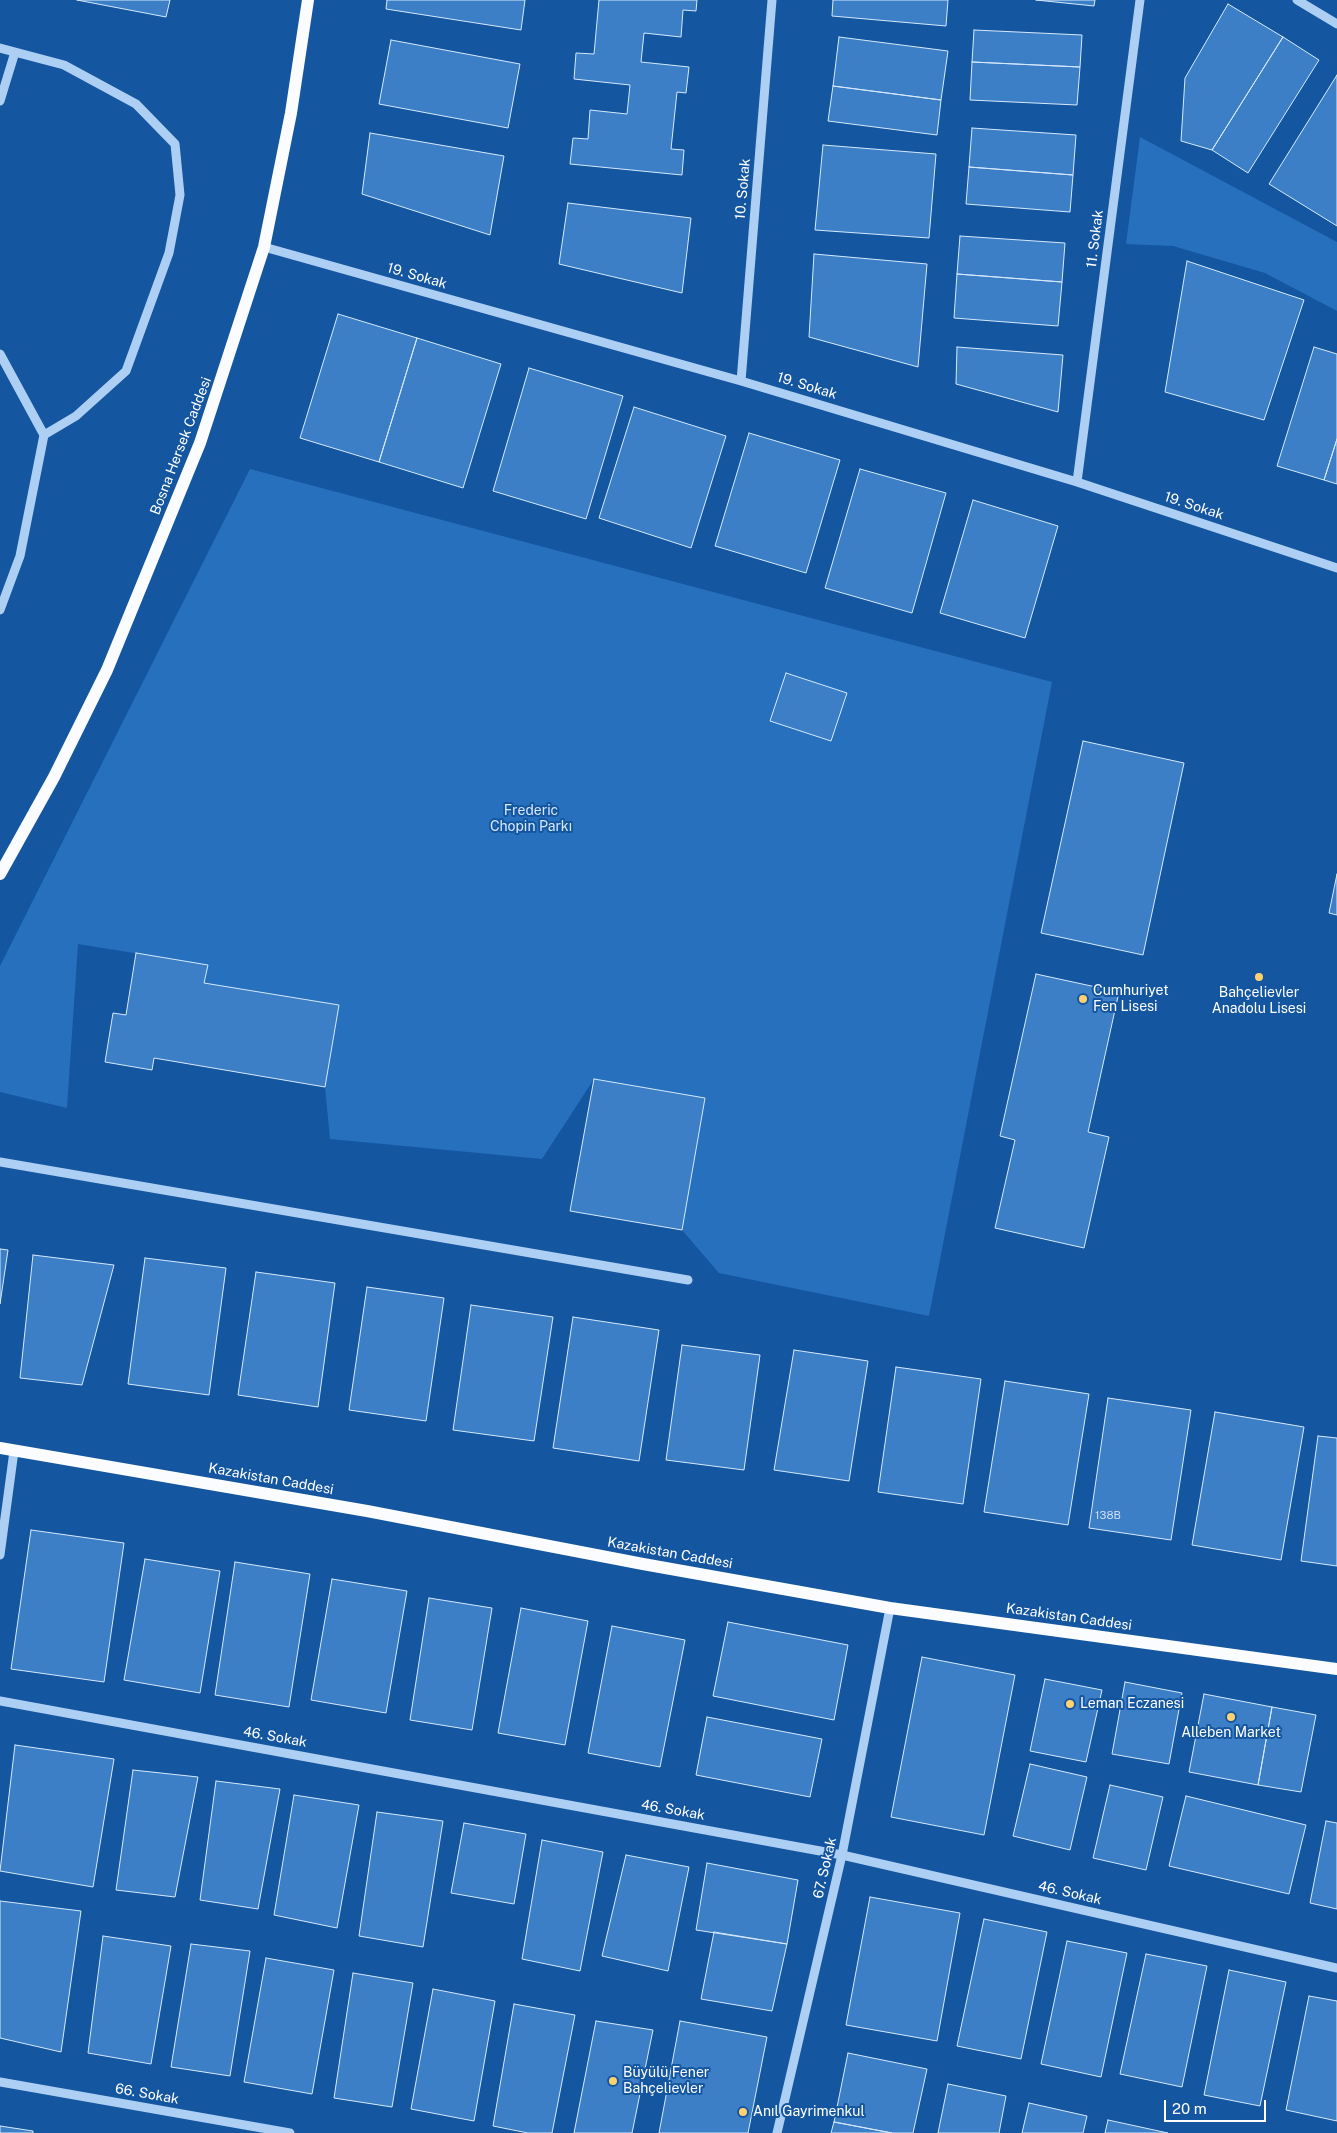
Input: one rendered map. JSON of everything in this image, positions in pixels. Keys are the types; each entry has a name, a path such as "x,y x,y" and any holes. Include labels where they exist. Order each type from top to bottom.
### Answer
{"main road":[{"name":"Bosna Hersek Caddesi","path":"0,874 54,777 108,670 200,443 264,247 291,113 308,0"},
{"name":"Kazakistan Caddesi","path":"0,1448 367,1511 633,1562 890,1608 1337,1669"}],"street":[{"name":"10. Sokak","path":"741,381 772,0"},
{"name":"11. Sokak","path":"1077,482 1140,0"},
{"path":"1297,0 1337,24"},
{"path":"0,48 64,65 136,104 175,144 180,195 169,253 126,371 76,416 44,435"},
{"path":"0,101 15,52"},
{"name":"19. Sokak","path":"264,247 741,381 1077,482 1337,568"},
{"path":"0,354 44,435 20,556 0,610"},
{"path":"0,1162 688,1280"},
{"path":"0,1556 14,1451"},
{"name":"67. Sokak","path":"777,2133 842,1855 890,1608"},
{"name":"46. Sokak","path":"0,1701 842,1855 1337,1968"},
{"name":"66. Sokak","path":"0,2082 290,2133"}],"green space":[{"path":"1140,137 1337,242 1337,311 1265,273 1173,246 1126,244"},
{"name":"Frederic Chopin Parkı","path":"250,469 1052,682 929,1316 719,1273 682,1230 705,1098 594,1079 542,1159 330,1139 325,1087 339,1005 204,983 208,965 78,944 67,1108 0,1092 0,966"}],"building":[{"path":"77,0 170,0 166,17"},
{"path":"387,0 525,0 521,30 386,9"},
{"path":"599,0 697,0 696,11 683,10 681,37 644,33 641,62 689,67 686,93 677,92 671,149 684,150 682,175 570,164 573,138 588,139 590,110 627,114 630,85 574,79 576,53 594,54"},
{"path":"833,0 948,0 946,26 832,16"},
{"path":"1036,0 1095,0 1094,6"},
{"path":"1228,4 1283,37 1212,150 1181,141 1185,78"},
{"path":"974,30 1082,35 1080,67 972,62"},
{"path":"839,37 948,51 941,100 833,86"},
{"path":"1283,37 1319,60 1248,173 1212,150"},
{"path":"391,40 520,64 508,128 379,104"},
{"path":"972,62 1080,67 1077,105 970,100"},
{"path":"1337,75 1337,226 1269,184"},
{"path":"833,86 941,100 937,135 828,121"},
{"path":"972,128 1076,135 1073,175 969,167"},
{"path":"370,133 504,156 490,235 362,194"},
{"path":"823,145 936,154 929,238 815,230"},
{"path":"969,167 1073,175 1070,212 966,204"},
{"path":"568,203 691,218 682,293 559,264"},
{"path":"960,236 1065,243 1062,282 957,274"},
{"path":"814,254 927,264 918,367 809,337"},
{"path":"1187,261 1304,300 1264,420 1165,392"},
{"path":"957,274 1062,282 1058,326 954,318"},
{"path":"338,314 417,338 379,462 300,438"},
{"path":"417,338 501,364 463,488 379,462"},
{"path":"957,347 1063,355 1058,412 956,384"},
{"path":"1314,347 1337,354 1337,439 1324,480 1277,466"},
{"path":"529,368 623,396 586,519 493,491"},
{"path":"634,407 726,436 691,548 599,518"},
{"path":"749,433 840,460 806,573 715,546"},
{"path":"1337,439 1337,484 1324,480"},
{"path":"860,469 946,493 912,613 825,588"},
{"path":"973,500 1058,526 1025,638 940,613"},
{"path":"786,673 847,693 831,741 770,721"},
{"path":"1083,741 1184,763 1143,955 1041,933"},
{"path":"1337,874 1337,915 1329,913"},
{"path":"136,953 208,965 204,983 339,1005 325,1087 154,1058 152,1070 105,1062 113,1013 126,1015"},
{"path":"1036,974 1119,992 1088,1132 1109,1137 1084,1248 995,1228 1015,1140 1000,1136"},
{"path":"594,1079 705,1098 682,1230 570,1211"},
{"path":"0,1249 8,1250 0,1304"},
{"path":"33,1255 114,1265 82,1385 20,1378"},
{"path":"145,1258 226,1268 209,1395 128,1384"},
{"path":"256,1272 335,1283 318,1407 238,1395"},
{"path":"367,1287 444,1298 426,1421 349,1410"},
{"path":"471,1305 553,1317 534,1441 453,1430"},
{"path":"573,1317 659,1330 639,1461 553,1448"},
{"path":"682,1345 760,1355 744,1470 666,1460"},
{"path":"794,1350 868,1361 849,1481 774,1470"},
{"path":"896,1367 981,1379 963,1504 878,1492"},
{"path":"1005,1381 1089,1394 1068,1525 984,1512"},
{"path":"1108,1398 1191,1410 1171,1540 1089,1528"},
{"path":"1215,1412 1304,1427 1281,1560 1192,1545"},
{"path":"1318,1436 1337,1438 1337,1566 1301,1561"},
{"path":"31,1530 124,1543 104,1682 11,1669"},
{"path":"145,1559 220,1571 200,1693 124,1680"},
{"path":"235,1562 310,1574 289,1707 215,1695"},
{"path":"332,1579 407,1591 386,1713 311,1700"},
{"path":"429,1598 492,1608 472,1730 410,1720"},
{"path":"521,1608 588,1621 565,1745 498,1733"},
{"path":"728,1622 848,1645 834,1720 713,1696"},
{"path":"612,1626 685,1640 660,1767 588,1753"},
{"path":"922,1657 1015,1675 984,1835 891,1817"},
{"path":"1045,1679 1102,1690 1086,1762 1030,1751"},
{"path":"1125,1682 1182,1693 1169,1764 1112,1754"},
{"path":"1204,1694 1272,1707 1258,1785 1189,1772"},
{"path":"1272,1707 1316,1715 1301,1792 1258,1785"},
{"path":"707,1717 822,1739 810,1797 696,1775"},
{"path":"15,1745 114,1759 93,1887 0,1871"},
{"path":"1030,1764 1087,1777 1070,1850 1013,1836"},
{"path":"133,1770 198,1777 175,1897 116,1890"},
{"path":"216,1781 280,1789 258,1909 200,1900"},
{"path":"1110,1785 1163,1797 1146,1870 1093,1858"},
{"path":"294,1795 359,1805 337,1928 274,1915"},
{"path":"1186,1796 1306,1825 1289,1894 1169,1866"},
{"path":"377,1812 443,1821 423,1947 359,1936"},
{"path":"1326,1821 1337,1823 1337,1909 1310,1903"},
{"path":"464,1823 526,1834 514,1904 451,1893"},
{"path":"542,1840 603,1852 580,1971 522,1959"},
{"path":"626,1855 689,1867 668,1971 602,1956"},
{"path":"707,1863 798,1880 787,1944 696,1930"},
{"path":"870,1897 960,1913 937,2041 846,2025"},
{"path":"0,1901 81,1911 61,2052 0,2038"},
{"path":"984,1919 1047,1932 1021,2059 957,2046"},
{"path":"714,1932 787,1944 772,2011 701,1999"},
{"path":"103,1936 171,1946 151,2064 88,2053"},
{"path":"1067,1941 1127,1953 1101,2077 1041,2064"},
{"path":"191,1944 250,1951 230,2076 171,2067"},
{"path":"1146,1954 1207,1966 1182,2087 1120,2074"},
{"path":"266,1958 334,1970 312,2094 244,2082"},
{"path":"1229,1970 1286,1982 1260,2106 1204,2095"},
{"path":"353,1973 413,1983 392,2107 334,2098"},
{"path":"433,1989 495,2001 474,2121 411,2109"},
{"path":"1309,1996 1337,2001 1337,2121 1286,2110"},
{"path":"514,2004 575,2015 552,2133 528,2133 493,2126"},
{"name":"Büyülü Fener Bahçelievler","path":"596,2021 653,2030 632,2133 574,2133"},
{"path":"680,2021 767,2037 748,2133 659,2133"},
{"path":"848,2053 927,2069 913,2133 892,2133 834,2122"},
{"path":"948,2084 1006,2096 999,2133 938,2133"},
{"path":"1029,2103 1087,2116 1083,2133 1022,2133"},
{"path":"1108,2120 1168,2133 1105,2133"},
{"path":"834,2122 892,2133 831,2133"},
{"path":"0,2126 33,2131 33,2133 0,2133"}],"place":[{"name":"Bahçelievler Anadolu Lisesi","path":"1259,977"},
{"name":"Cumhuriyet Fen Lisesi","path":"1083,999"},
{"name":"Leman Eczanesi","path":"1070,1704"},
{"name":"Alleben Market","path":"1231,1717"},
{"name":"Büyülü Fener Bahçelievler","path":"613,2081"},
{"name":"Anıl Gayrimenkul","path":"743,2112"}]}
